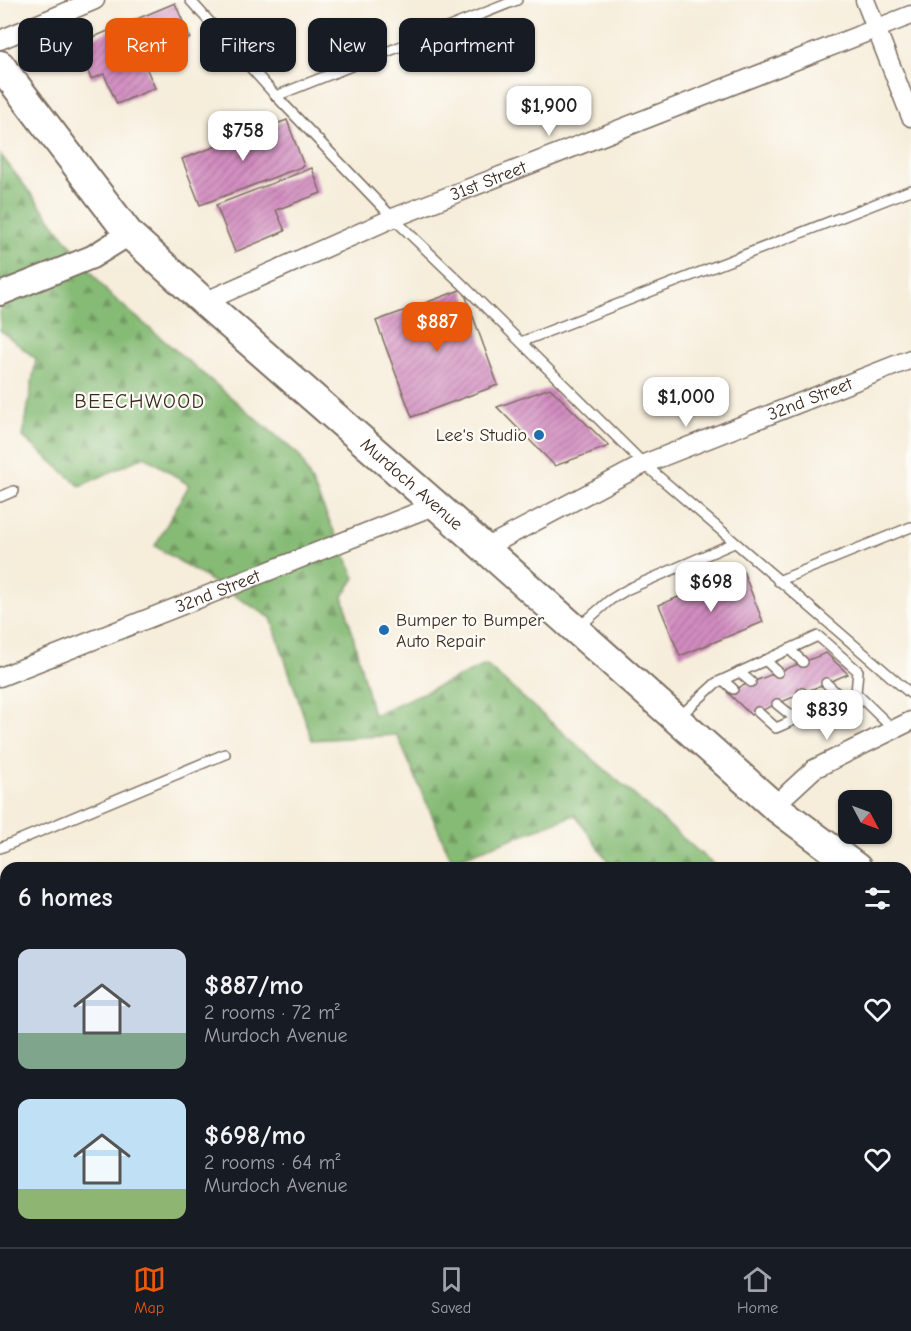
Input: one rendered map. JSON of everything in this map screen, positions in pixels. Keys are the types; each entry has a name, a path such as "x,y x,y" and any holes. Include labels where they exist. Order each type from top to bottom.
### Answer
{"main road":[{"name":"Murdoch Avenue","path":"0,65 129,234 204,303 485,548 774,806 849,862"}],"street":[{"path":"0,40 95,0"},
{"path":"865,0 911,117"},
{"name":"31st Street","path":"204,303 393,218 911,15"},
{"path":"0,294 92,257 129,234"},
{"name":"32nd Street","path":"485,548 644,464 911,359"},
{"name":"32nd Street","path":"0,677 436,505"},
{"path":"774,806 814,769 911,721"}],"lane":[{"path":"190,0 276,96 393,218 644,464 911,694"},
{"path":"276,96 517,0"},
{"path":"521,342 911,190"},
{"path":"0,497 14,491"},
{"path":"778,581 911,527"},
{"path":"576,630 610,600 628,589 734,543"},
{"path":"677,719 716,683 818,636 858,671 856,693"},
{"path":"789,649 803,662"},
{"path":"765,660 778,672"},
{"path":"740,672 752,682"},
{"path":"723,680 734,690"},
{"path":"826,683 843,699"},
{"path":"802,693 820,709"},
{"path":"758,712 776,728 856,693"},
{"path":"856,693 894,729"},
{"path":"777,704 797,720"},
{"path":"0,848 225,754"}],"green space":[{"path":"0,154 108,293 300,456 355,578 343,596 373,715 486,665 710,862 609,862 575,815 452,861 397,735 312,740 271,618 155,546 189,485 145,456 80,486 23,437 36,359 0,330"}],"building":[{"path":"175,3 181,18 139,18"},
{"path":"105,32 105,72 148,72 155,88 117,104 104,74 91,79 88,72 93,72 93,37"},
{"path":"287,120 304,166 200,205 182,159"},
{"path":"312,168 321,193 276,210 285,231 235,252 216,205"},
{"path":"463,289 498,385 412,417 376,321"},
{"path":"550,388 609,446 555,466 497,407"},
{"path":"743,571 763,622 680,656 659,605"},
{"path":"826,653 848,674 751,715 727,692"}],"place":[{"name":"Lee's Studio","path":"539,435"},
{"name":"Bumper to Bumper Auto Repair","path":"384,630"}],"district":[{"name":"BEECHWOOD","path":"140,401"}]}
